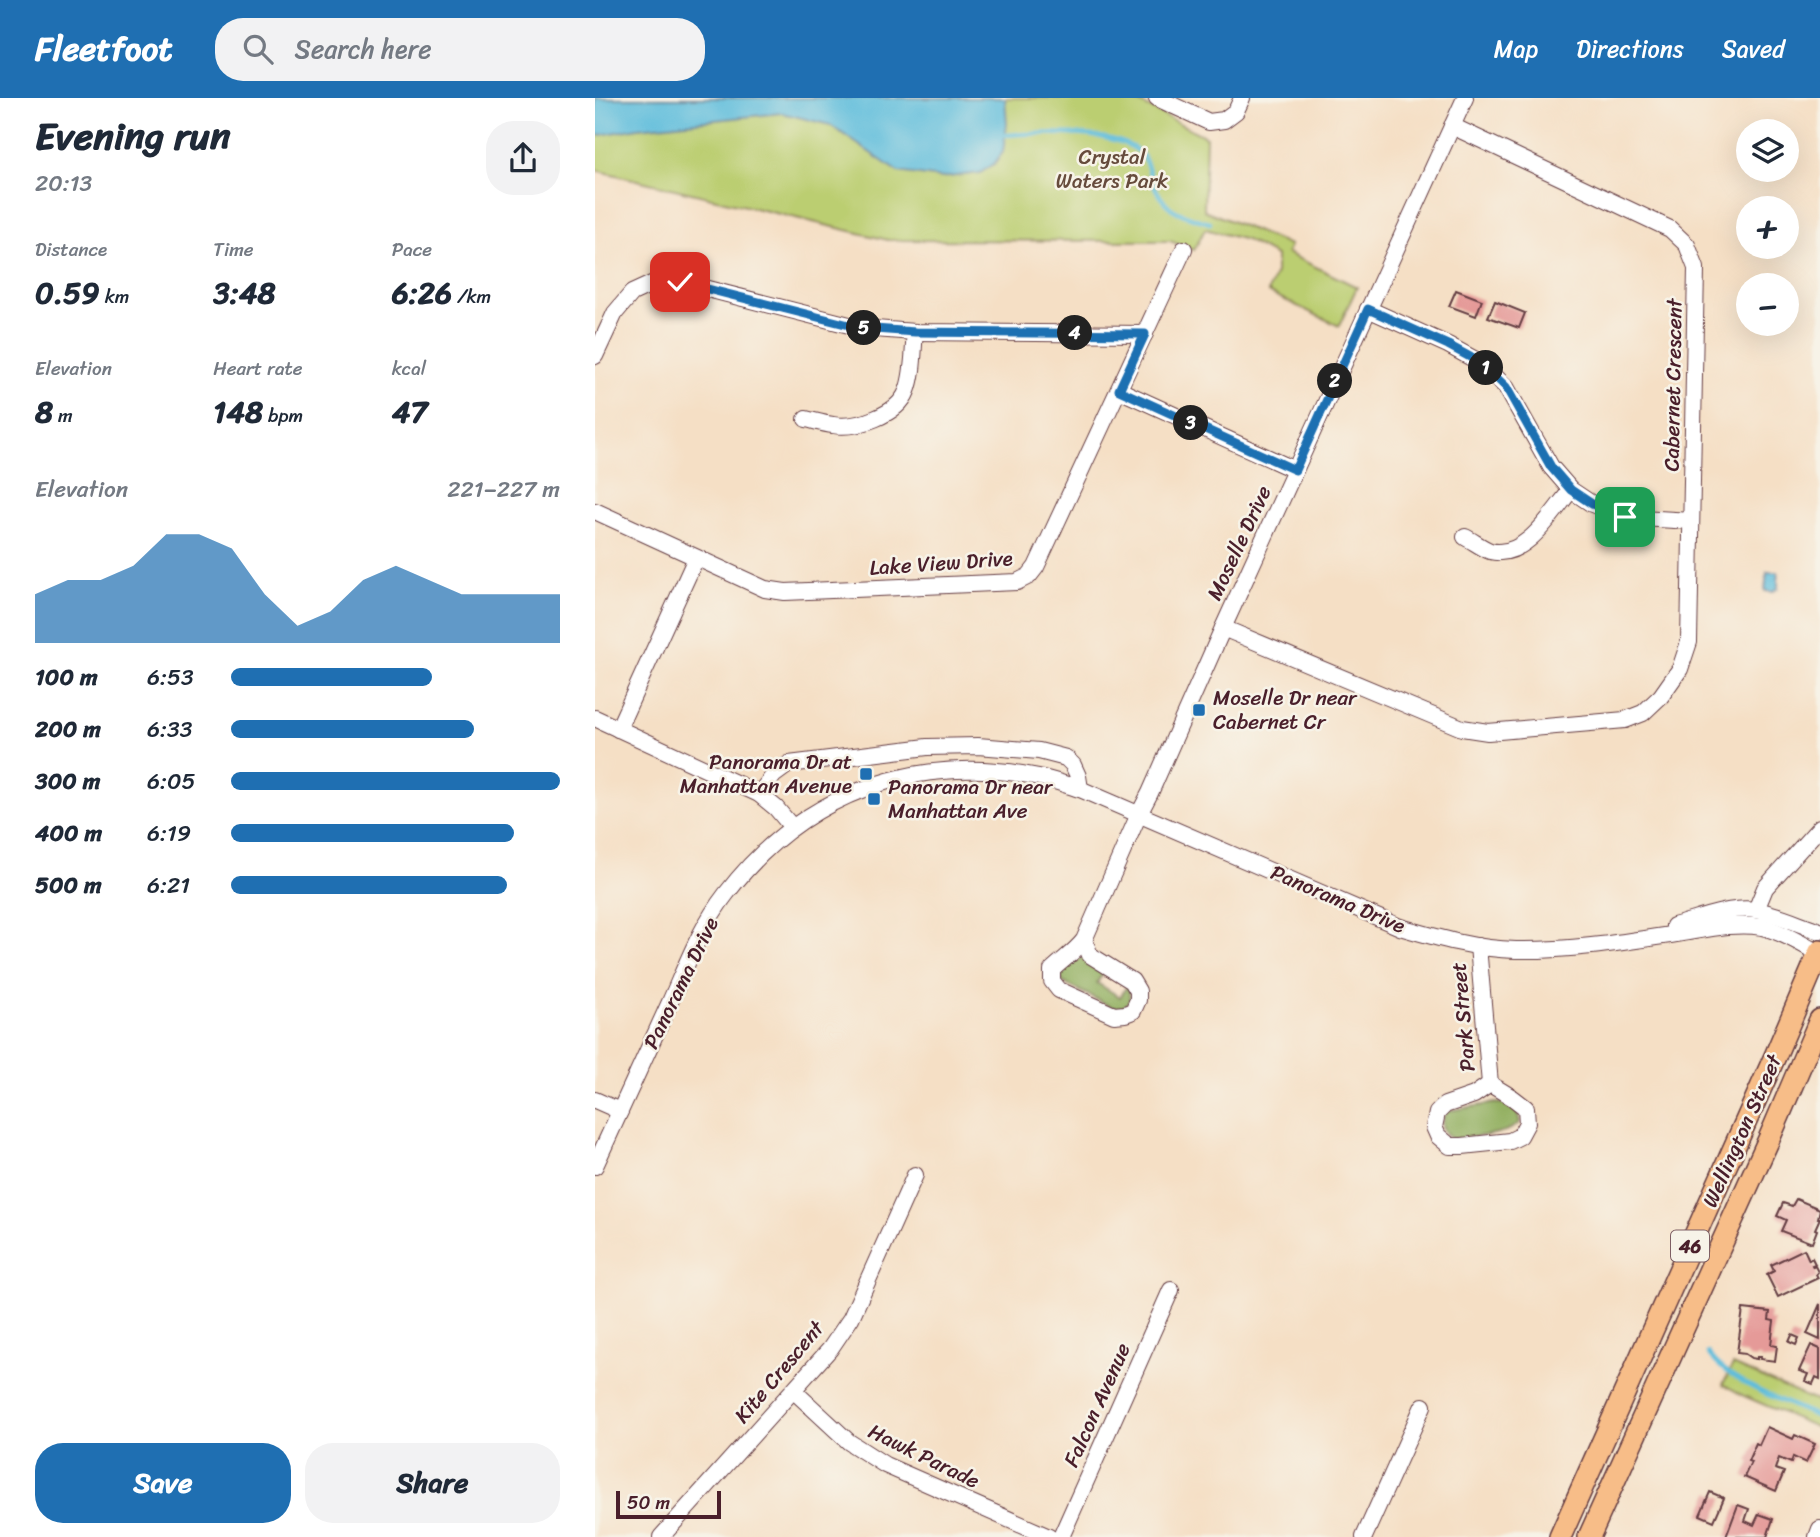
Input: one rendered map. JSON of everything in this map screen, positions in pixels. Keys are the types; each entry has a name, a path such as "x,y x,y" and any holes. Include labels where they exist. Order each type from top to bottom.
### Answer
{"main road":[{"name":"Wellington Street","path":"1560,1537 1820,953"},
{"name":"Wellington Street","path":"1590,1537 1820,1020"}],"street":[{"path":"1157,98 1209,122 1224,120 1236,111 1242,98"},
{"name":"Moselle Drive","path":"1083,940 1465,98"},
{"name":"Cabernet Crescent","path":"1223,628 1462,728 1487,732 1625,720 1643,713 1661,696 1680,669 1689,642 1696,268 1687,245 1670,229 1452,126"},
{"name":"Lake View Drive","path":"595,511 765,589 785,592 1017,582 1029,576 1036,567 1184,249"},
{"path":"595,356 615,313 632,293 656,282 680,282 861,328 915,332 1145,334"},
{"path":"1368,309 1481,363 1506,387 1551,467 1571,490 1592,504 1625,517 1691,521"},
{"path":"806,419 835,426 861,423 879,418 896,405 907,392 915,332"},
{"path":"1119,390 1295,470"},
{"path":"1465,537 1490,551 1511,550 1530,540 1571,490"},
{"path":"618,729 696,558"},
{"path":"595,718 759,794 776,807 792,827"},
{"path":"759,794 774,775 789,764 927,747 965,746 1039,751 1066,758 1078,776 1080,789"},
{"name":"Panorama Drive","path":"595,1166 699,937 725,895 761,854 792,827 830,803 876,784 926,773 1000,771 1041,777 1080,789 1401,927 1438,938 1516,950 1611,943 1746,926 1771,930 1820,953"},
{"path":"1756,910 1765,888 1820,827"},
{"name":"Panorama Drive","path":"1611,943 1737,910 1775,914 1820,931"},
{"path":"1083,940 1090,955 1132,981 1139,991 1133,1011 1114,1015 1059,990 1052,981 1052,970 1077,949 1083,940"},
{"name":"Park Street","path":"1478,946 1490,1084"},
{"name":"Park Street","path":"1490,1084 1525,1108 1527,1122 1520,1136 1510,1141 1462,1146 1451,1146 1438,1136 1434,1127 1437,1113 1445,1105 1474,1095 1490,1084"},
{"path":"595,1100 620,1111"},
{"name":"Kite Crescent","path":"661,1537 830,1349 851,1318 915,1175"},
{"name":"Falcon Avenue","path":"1061,1537 1171,1290"},
{"name":"Hawk Parade","path":"794,1391 849,1442 885,1465 1049,1537"},
{"path":"1364,1537 1423,1406"},
{"path":"1817,1537 1820,1530"}],"green space":[{"name":"Crystal Waters Park","path":"595,98 1130,98 1206,137 1204,210 1290,245 1287,253 1357,287 1339,326 1268,292 1276,273 1276,256 1246,240 1205,229 1194,250 1170,241 888,240 595,170"},
{"path":"1084,957 1105,970 1097,983 1120,997 1128,984 1130,999 1124,1007 1112,1007 1062,982 1061,971 1073,961"},
{"path":"1496,1103 1516,1108 1520,1122 1515,1127 1498,1133 1452,1139 1443,1129 1446,1111"},
{"path":"1733,1365 1820,1403 1820,1429 1723,1384"}],"water":[{"path":"595,98 1005,98 1007,124 1003,152 994,164 980,173 941,178 898,172 830,125 782,113 638,128 595,136"},
{"path":"1767,572 1778,572 1778,588 1772,592 1765,591"}],"building":[{"path":"1456,290 1482,300 1476,316 1449,306"},
{"path":"1495,301 1525,313 1519,328 1488,317"},
{"path":"1796,1199 1820,1209 1812,1243 1781,1231 1786,1220 1777,1216 1783,1203 1792,1206"},
{"path":"1804,1249 1809,1260 1812,1258 1815,1264 1812,1265 1818,1272 1818,1278 1778,1297 1767,1275 1774,1271 1771,1265"},
{"path":"1820,1304 1820,1340 1807,1334"},
{"path":"1743,1309 1770,1312 1769,1320 1774,1321 1771,1345 1777,1346 1775,1361 1737,1353"},
{"path":"1792,1335 1799,1338 1796,1345 1789,1342"},
{"path":"1811,1345 1820,1349 1820,1379 1816,1377 1813,1384 1805,1381 1808,1374 1799,1371"},
{"path":"1767,1427 1793,1439 1795,1435 1815,1444 1806,1463 1793,1457 1791,1463 1779,1458 1775,1469 1784,1472 1776,1491 1744,1477 1756,1443 1759,1445"},
{"path":"1710,1492 1724,1498 1714,1521 1700,1515"},
{"path":"1738,1505 1749,1509 1745,1521 1754,1525 1759,1514 1773,1519 1767,1537 1726,1537"}],"waterway":[{"path":"1005,135 1077,134 1116,141 1131,147 1144,158 1157,191 1168,205 1182,214 1210,223"},
{"path":"1708,1353 1717,1364 1744,1383 1820,1418"}],"place":[{"name":"Moselle Dr near Cabernet Cr","path":"1199,710"},
{"name":"Panorama Dr at Manhattan Avenue","path":"866,774"},
{"name":"Panorama Dr near Manhattan Ave","path":"874,799"}],"route":[{"path":"680,282 861,328 915,332 1145,334 1119,390 1295,470 1368,309 1481,363 1506,387 1551,467 1571,490 1592,504 1625,517"}]}
